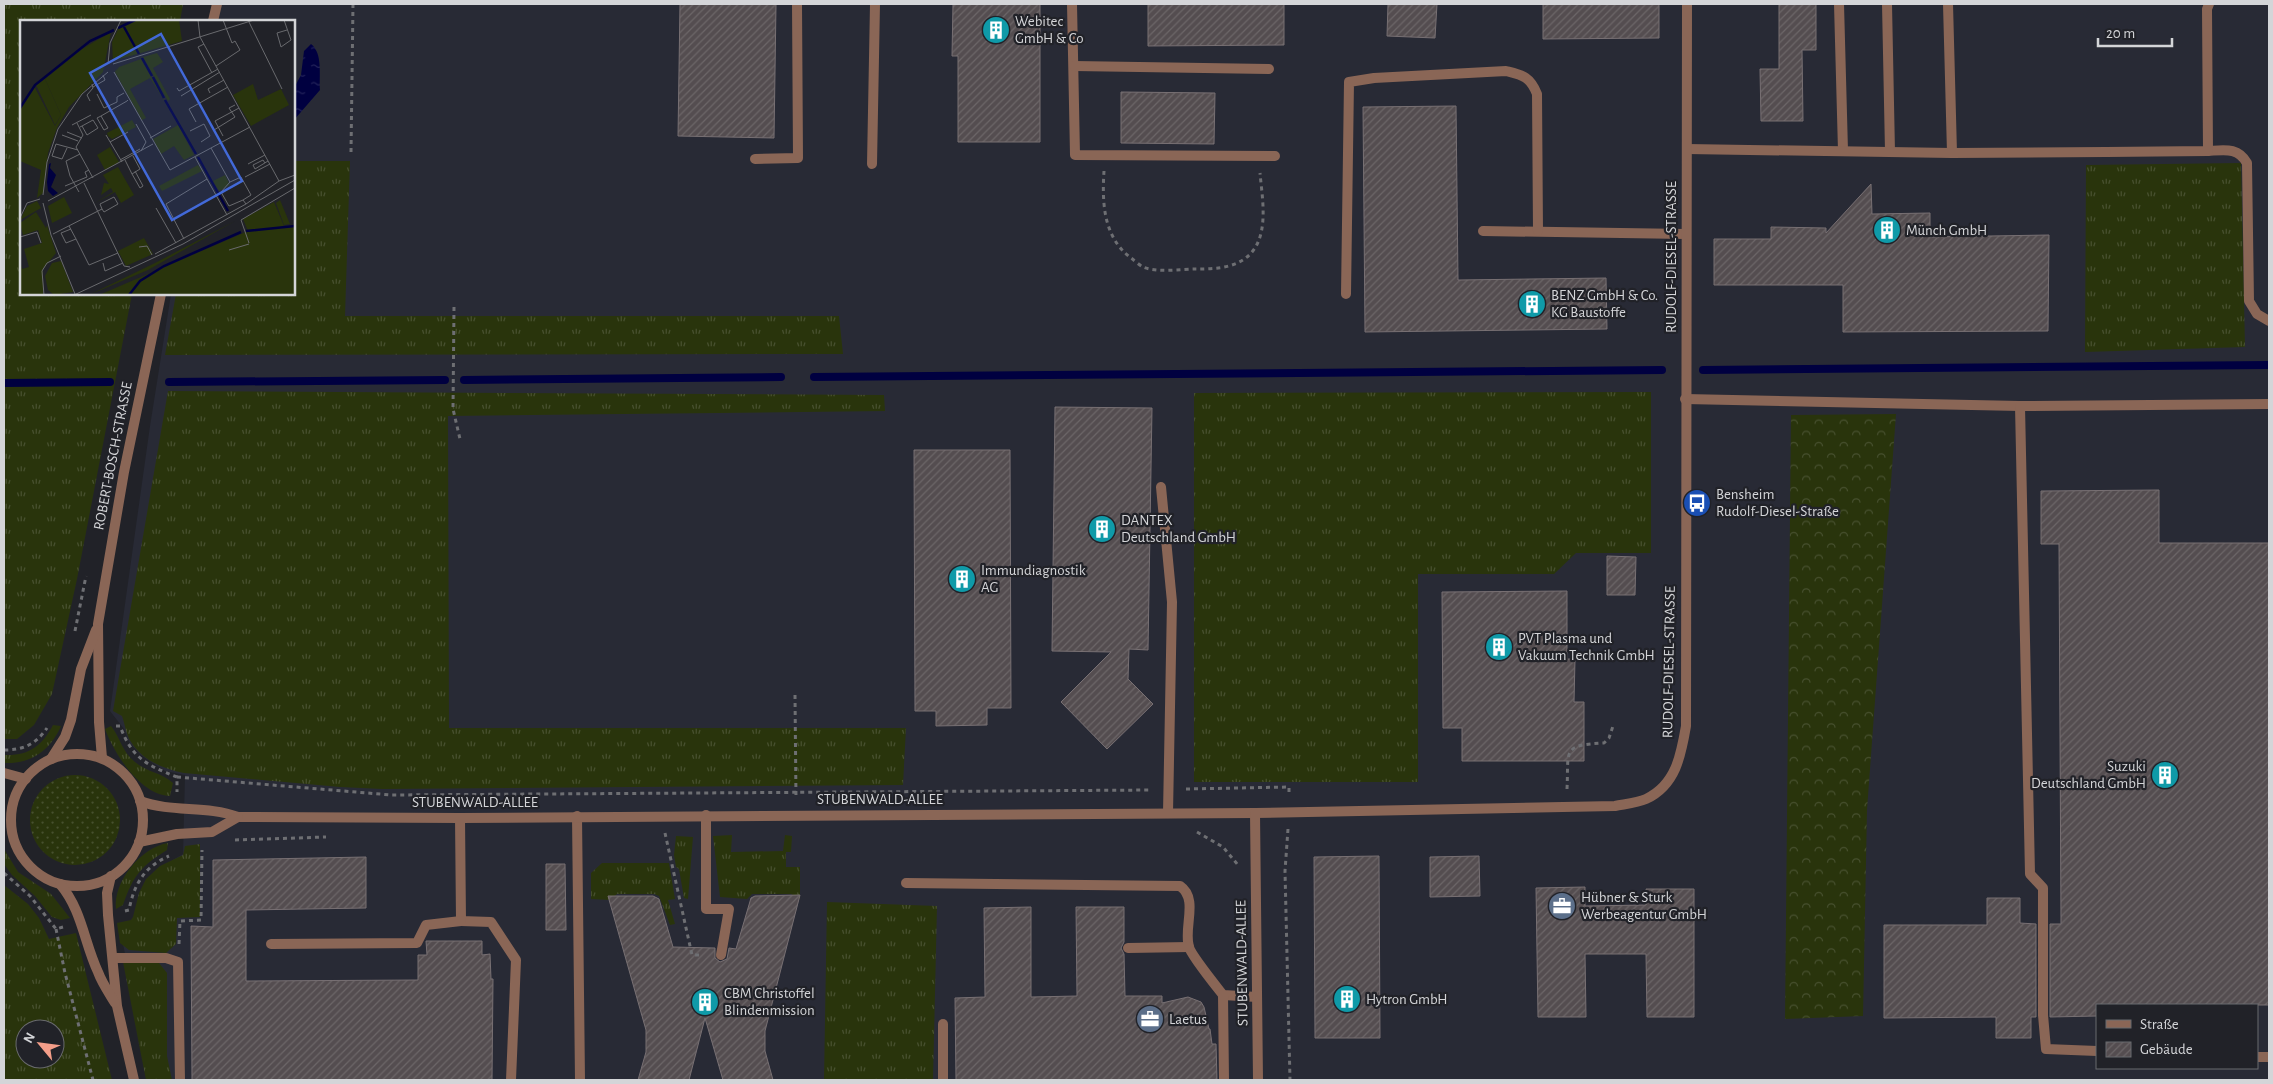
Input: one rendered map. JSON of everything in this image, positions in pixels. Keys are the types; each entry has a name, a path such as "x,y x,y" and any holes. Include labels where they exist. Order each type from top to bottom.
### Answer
{"street":[{"path":"213,20 216,4"},
{"path":"756,159 798,158 797,4"},
{"path":"872,164 875,4"},
{"path":"1072,4 1075,155 1274,156"},
{"name":"RUDOLF-DIESEL-STRASSE","path":"1255,813 1615,806 1646,798 1668,783 1680,759 1686,726 1687,4"},
{"path":"1839,4 1843,151"},
{"path":"1887,4 1890,152"},
{"path":"1948,4 1952,153"},
{"path":"2208,151 2207,9 2209,4"},
{"path":"1074,66 1269,69"},
{"path":"1346,294 1349,82 1374,78 1506,71 1522,75 1533,83 1537,94 1538,231"},
{"path":"1687,148 1952,153 2234,152 2243,155 2247,163 2249,300 2257,314 2269,321"},
{"path":"1483,231 1686,234"},
{"name":"ROBERT-BOSCH-STRASSE","path":"102,758 99,722 98,624 124,472 161,295"},
{"path":"1685,399 2020,406 2269,404"},
{"path":"2020,406 2027,802 2030,874 2042,888 2043,1015 2046,1049 2096,1051"},
{"path":"1161,487 1172,602 1168,813"},
{"name":"ROBERT-BOSCH-STRASSE","path":"51,759 65,737 71,720 81,669 98,624"},
{"name":"ROBERT-BOSCH-STRASSE","path":"68,754 86,754 102,758 119,768 132,783 140,801 143,822 139,842 128,862 111,876 95,884 77,886 60,884 44,877 24,859 19,852 8,815 15,796 26,779 37,767 51,759 68,754"},
{"path":"4,773 26,779"},
{"name":"STUBENWALD-ALLEE","path":"140,801 178,809 221,810 238,817 460,818 1255,813 1258,1080"},
{"path":"706,815 706,909 729,909 721,955"},
{"path":"577,816 580,1080"},
{"path":"139,842 178,834 212,832 238,817"},
{"path":"460,818 460,921"},
{"name":"ROBERT-BOSCH-STRASSE","path":"111,876 107,893 108,915 117,1006 134,1080"},
{"path":"906,882 1180,886 1185,890 1188,897 1188,947 1223,995 1224,1080"},
{"name":"ROBERT-BOSCH-STRASSE","path":"60,884 72,897 82,921 98,972 117,1006"},
{"path":"271,944 417,943 426,925 460,921 491,922 516,960 511,1080"},
{"path":"1128,948 1188,947"},
{"path":"113,958 166,958 178,962 180,1080"},
{"path":"1223,995 1257,997"},
{"path":"943,1024 943,1080"}],"path":[{"path":"351,152 354,4"},
{"path":"1106,155 1103,193 1104,215 1112,236 1125,253 1143,267 1164,269 1218,269 1239,262 1255,248 1262,228 1263,203 1259,156"},
{"path":"454,308 453,409 460,440"},
{"path":"795,695 796,815"},
{"path":"4,750 27,747 37,742 53,719 71,720"},
{"path":"99,722 120,726 132,750 144,762 177,777 391,795 1168,790 1289,787 1285,871 1290,1080"},
{"path":"1566,807 1569,755 1572,748 1580,744 1604,742 1609,738 1613,726"},
{"path":"177,777 178,809"},
{"path":"1190,831 1199,832 1223,847 1238,866"},
{"path":"655,832 673,832"},
{"path":"665,832 692,954 721,955"},
{"path":"108,915 129,910 137,882 161,859 177,852 178,834"},
{"path":"232,840 332,837"},
{"path":"178,962 180,921 201,920 202,841"},
{"path":"4,873 30,896 56,929 65,973 93,1080"},
{"path":"56,929 82,921"}],"shaded area":[{"path":"217,4 2269,4 2269,1080 151,1080 123,944 161,867 183,854 185,775 165,771 141,755 129,742 124,729 110,711 150,426 171,295 295,295 295,20 214,20"}],"green space":[{"path":"4,4 183,4 180,20 20,20 20,295 132,295 77,579 52,694 34,725 17,739 4,739"},
{"path":"295,161 350,161 345,316 839,316 843,354 165,355 176,295 295,295"},
{"path":"2241,163 2245,347 2085,352 2086,165"},
{"path":"168,391 884,395 885,411 448,416 449,728 906,728 903,785 382,789 184,773 154,763 136,749 128,736 122,716 113,711"},
{"path":"1651,392 1651,553 1576,553 1554,574 1418,574 1418,782 1194,782 1194,393"},
{"path":"1896,414 1867,810 1863,1016 1785,1019 1791,415"},
{"path":"53,725 61,726 45,749 23,761 4,763 4,755 21,754 34,748 44,739"},
{"path":"111,726 131,758 144,768 173,783 170,796 159,794 148,788 130,771 109,739 105,729"},
{"path":"75,775 92,778 107,788 117,803 120,820 117,837 107,852 92,862 75,865 58,862 43,852 33,837 30,820 33,803 43,788 58,778"},
{"path":"732,835 731,852 783,851 785,835 792,836 791,852 786,852 786,867 800,867 800,899 791,894 752,894 747,899 720,897 713,836"},
{"path":"676,836 693,837 688,899 684,898 679,869 676,867 674,855"},
{"path":"168,843 167,850 144,867 134,879 123,905 116,909 119,888 131,867 148,851"},
{"path":"200,844 200,917 177,918 176,944 166,953 129,950 120,943 117,923 131,920 133,917 139,893 146,879 160,866 183,855 185,846"},
{"path":"4,849 18,872 51,894 70,918 61,920 52,917 4,864"},
{"path":"602,863 669,863 675,899 668,900 675,924 670,925 659,896 654,894 617,894 610,900 591,899 591,873"},
{"path":"4,885 28,904 39,918 49,939 76,933 112,1080 4,1080"},
{"path":"827,902 937,906 933,1080 824,1080"},
{"path":"123,962 159,963 167,973 167,1056 172,1080 146,1080"}],"water":[{"path":"311,44 315,48 319,59 320,90 295,119 295,86 301,75 304,51"}],"building":[{"path":"680,4 776,4 774,138 678,136"},
{"path":"953,4 1040,4 1040,142 958,142 958,56 952,56"},
{"path":"1148,4 1284,4 1284,45 1148,46"},
{"path":"1388,4 1437,4 1435,38 1387,36"},
{"path":"1543,4 1659,4 1659,38 1543,39"},
{"path":"1779,4 1816,4 1816,50 1802,50 1803,121 1761,121 1760,69 1779,69"},
{"path":"1121,92 1215,93 1214,144 1121,143"},
{"path":"1456,106 1458,280 1606,278 1607,329 1365,332 1363,107"},
{"path":"1871,184 1872,214 1930,213 1930,237 2049,235 2048,331 1843,332 1843,285 1714,285 1714,239 1771,239 1771,227 1826,228 1826,233"},
{"name":"DANTEX Deutschland GmbH","path":"1055,407 1152,408 1148,650 1129,649 1128,679 1153,704 1107,749 1061,702 1111,652 1052,651"},
{"name":"Immundiagnostik AG","path":"914,450 1010,450 1011,708 987,708 987,725 936,726 936,711 915,711"},
{"name":"Suzuki Deutschland GmbH","path":"2159,490 2159,543 2269,543 2269,1005 2096,1004 2096,1016 2050,1017 2050,924 2061,924 2059,544 2041,544 2041,491"},
{"path":"1607,556 1636,557 1635,595 1607,595"},
{"name":"PVT Plasma und Vakuum Technik GmbH","path":"1567,591 1567,659 1575,659 1574,702 1584,702 1584,761 1462,761 1462,728 1443,728 1442,592"},
{"path":"1379,856 1380,1038 1315,1038 1314,857"},
{"path":"1479,856 1480,896 1430,897 1430,857"},
{"path":"366,857 366,908 246,910 246,981 418,980 418,955 427,955 426,941 482,941 482,955 490,954 491,979 493,979 492,1080 192,1080 191,926 213,927 213,860"},
{"path":"546,864 565,864 566,930 546,930"},
{"path":"1585,887 1585,906 1646,905 1646,889 1694,889 1694,1017 1647,1017 1646,954 1585,954 1586,1017 1538,1017 1536,888"},
{"path":"800,895 765,1031 765,1051 773,1080 723,1080 705,1018 689,1080 638,1080 646,1052 646,1030 608,896 653,896 659,899 673,947 715,948 715,958 720,962 727,959 729,948 736,949 751,898 755,896"},
{"path":"1987,898 2020,898 2020,923 2036,924 2036,1017 2031,1017 2031,1038 1996,1038 1996,1017 1884,1018 1884,925 1987,925"},
{"path":"1031,907 1031,997 1077,996 1076,907 1124,907 1124,942 1121,948 1124,954 1125,996 1162,996 1162,1003 1188,997 1201,1002 1210,1029 1212,1044 1216,1044 1217,1080 956,1080 955,998 985,997 984,908"}],"waterway":[{"path":"1703,370 2269,365"},
{"path":"814,377 1662,370"},
{"path":"464,380 781,377"},
{"path":"169,382 445,380"},
{"path":"4,383 110,382"}],"place":[{"name":"Webitec GmbH & Co","path":"996,30"},
{"name":"Münch GmbH","path":"1887,230"},
{"name":"BENZ GmbH & Co. KG Baustoffe","path":"1532,304"},
{"name":"Bensheim Rudolf-Diesel-Straße","path":"1697,503"},
{"name":"DANTEX Deutschland GmbH","path":"1102,529"},
{"name":"Immundiagnostik AG","path":"962,579"},
{"name":"PVT Plasma und Vakuum Technik GmbH","path":"1499,647"},
{"name":"Suzuki Deutschland GmbH","path":"2165,775"},
{"name":"Hübner & Sturk Werbeagentur GmbH","path":"1562,906"},
{"name":"Hytron GmbH","path":"1347,999"},
{"name":"CBM Christoffel Blindenmission","path":"705,1002"},
{"name":"Laetus","path":"1150,1019"}]}
